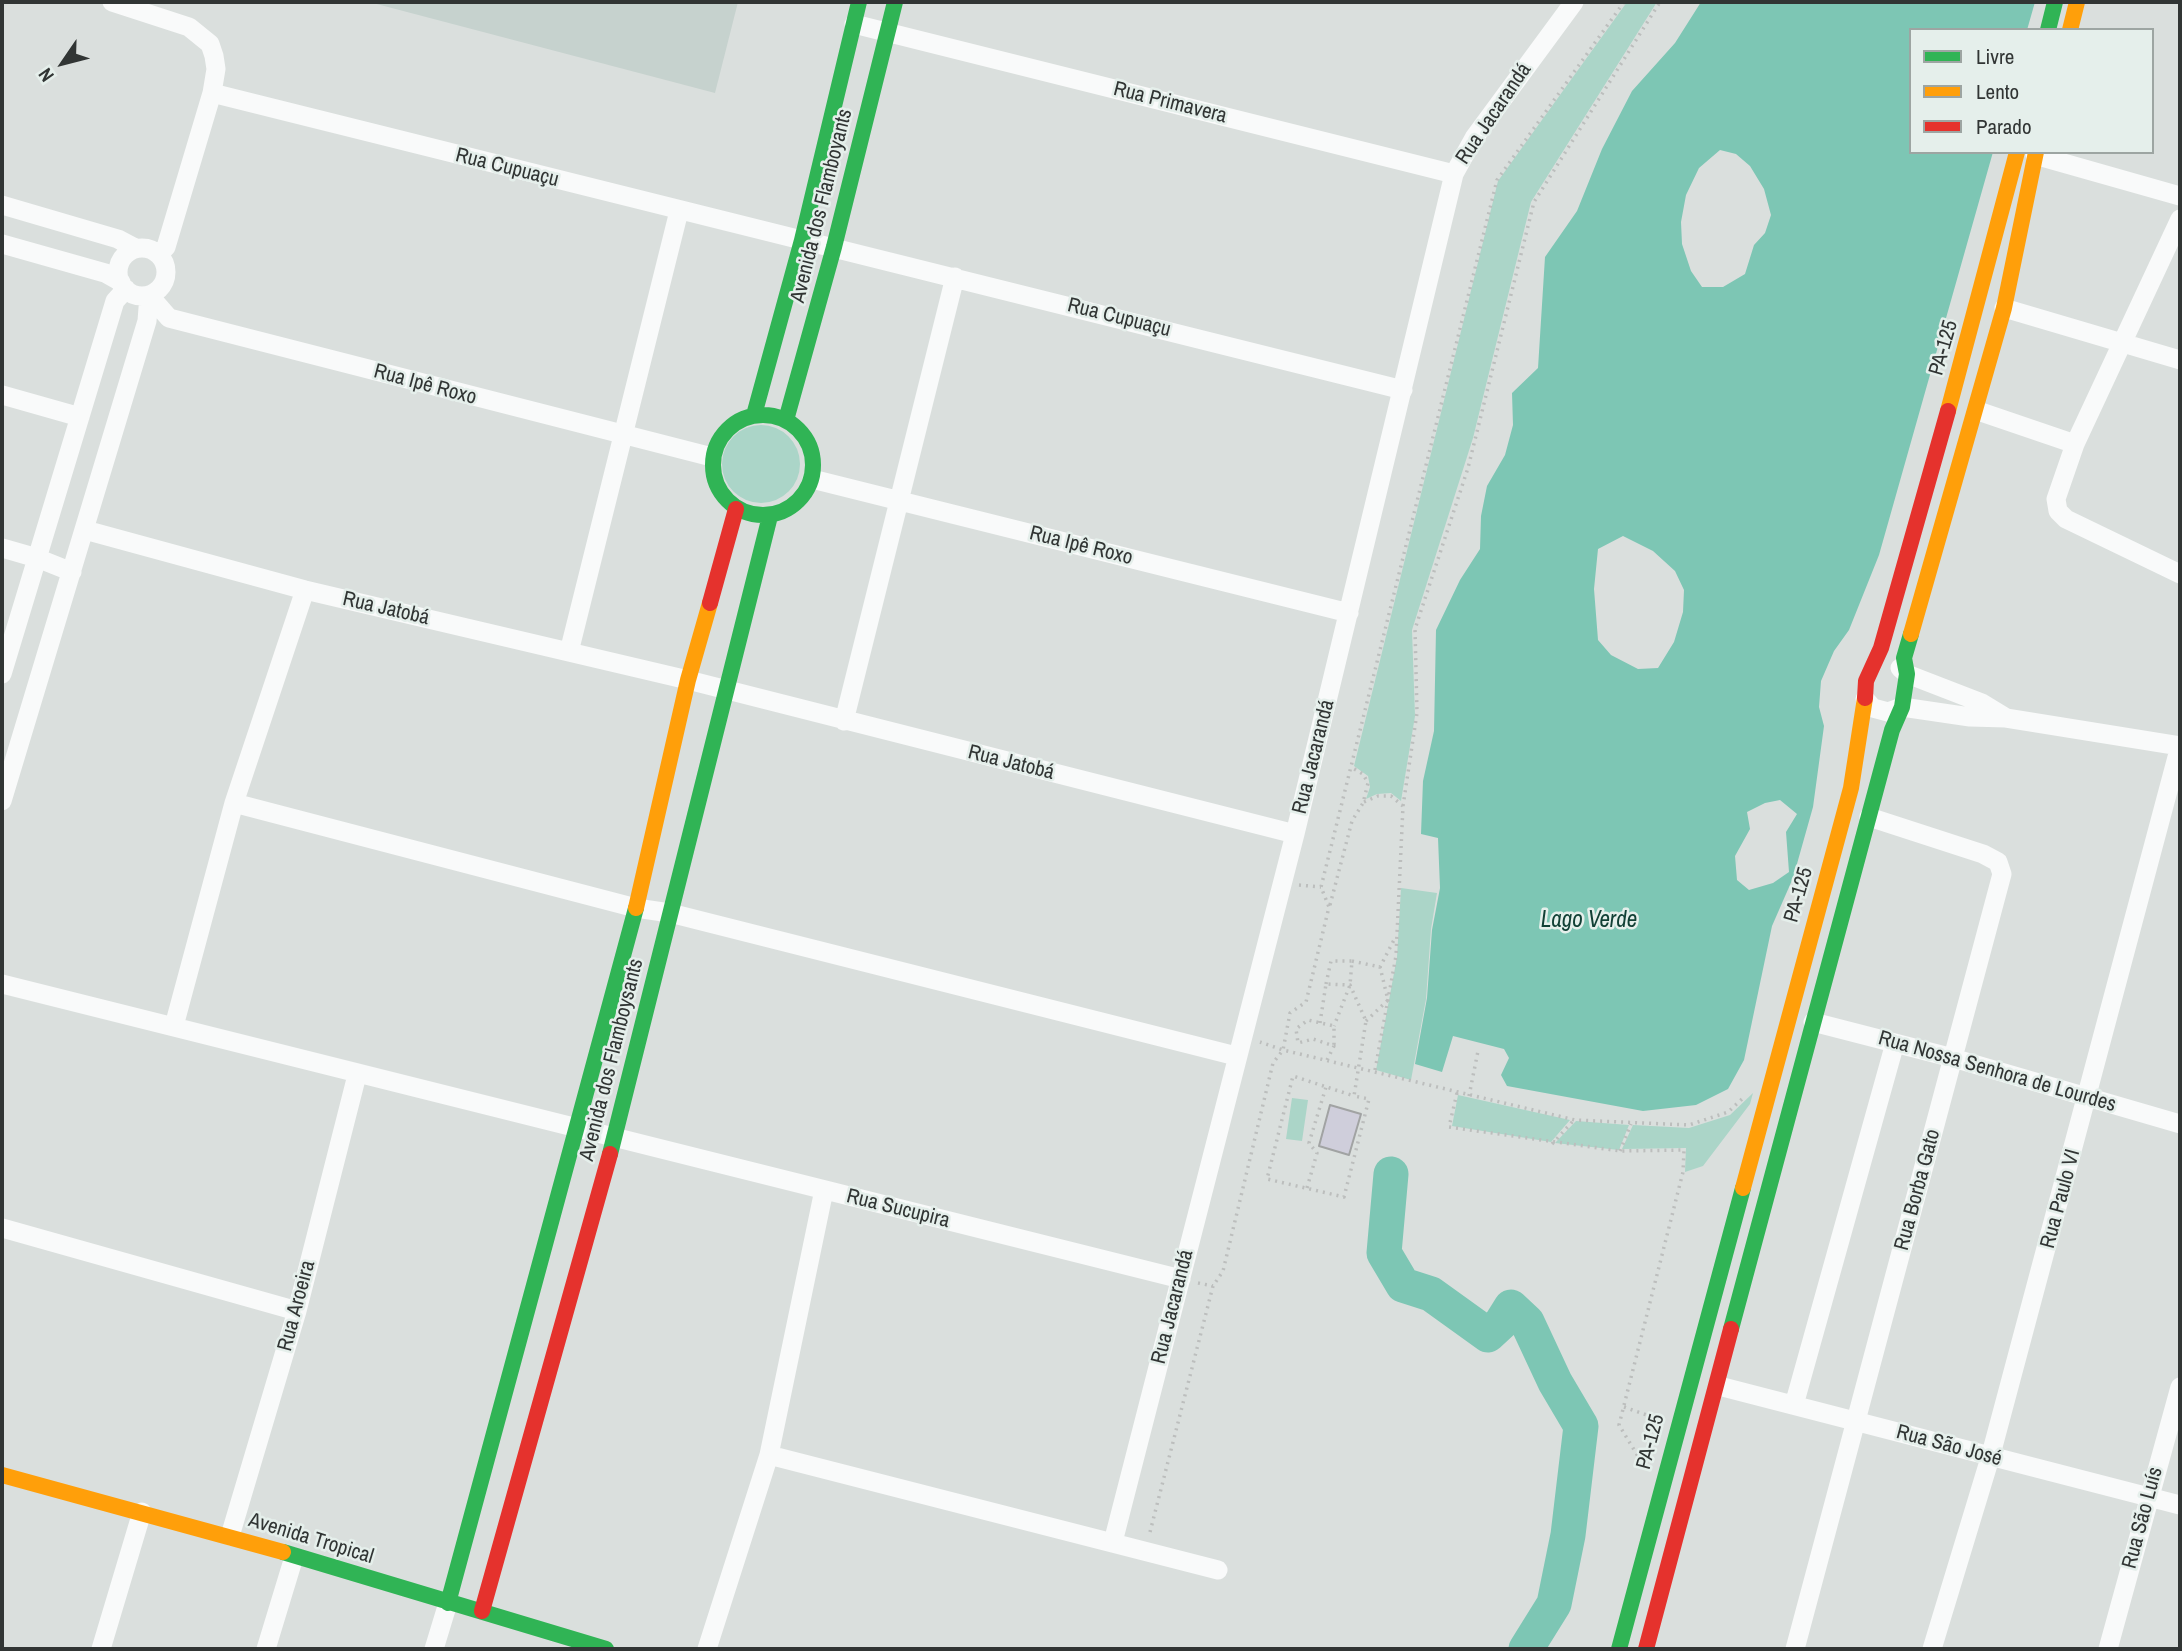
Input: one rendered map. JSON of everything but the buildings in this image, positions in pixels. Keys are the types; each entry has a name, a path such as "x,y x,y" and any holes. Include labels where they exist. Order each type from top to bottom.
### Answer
{"street":[{"path":"112,2 168,18 203,36 210,44 216,69 212,93 166,247 159,254"},
{"name":"Avenida dos Flamboyants","path":"754,415 802,240 859,2"},
{"name":"Avenida dos Flamboyants","path":"786,420 834,247 895,2"},
{"name":"Rua Jacarandá","path":"1113,1542 1294,834 1454,174 1474,138 1574,2"},
{"path":"2048,28 2055,2"},
{"path":"2070,28 2077,2"},
{"name":"Rua Primavera","path":"854,24 1454,174"},
{"name":"Rua Cupuaçu","path":"212,93 1403,390"},
{"path":"1646,1649 1892,730 1902,707 1907,674 1904,658 2004,308 2029,154"},
{"name":"PA-125","path":"1619,1649 1850,788 1866,681 1881,648 1976,315 2029,154"},
{"path":"2033,154 2180,196"},
{"path":"2,205 118,239 135,248 152,250 164,261 165,277 157,291 149,295 132,293 105,273 2,244"},
{"path":"569,652 679,211"},
{"path":"2180,219 2075,444 2056,499 2057,511 2066,519 2180,574"},
{"path":"123,285 118,274 122,258 135,248"},
{"path":"844,721 955,277"},
{"path":"2,674 115,301 123,285"},
{"path":"2,801 147,321 149,295"},
{"name":"Rua Ipê Roxo","path":"149,295 169,318 712,457"},
{"path":"2004,308 2180,360"},
{"path":"2,395 80,417"},
{"path":"1981,412 2075,444"},
{"path":"754,415 771,415 786,420 800,431 810,445 814,462 812,480 803,497 788,510 770,516 752,515 736,509 721,495 713,477 712,457 727,429 754,415"},
{"name":"Rua Ipê Roxo","path":"812,480 1349,613"},
{"name":"Avenida dos Flamboysants","path":"448,1603 578,1129 636,908 688,680 736,509"},
{"name":"Avenida dos Flamboysants","path":"482,1611 615,1138 770,516"},
{"name":"Rua Jatobá","path":"85,530 304,590 688,680 1294,834"},
{"path":"2,548 72,572"},
{"path":"174,1026 234,803 304,590"},
{"path":"1872,665 1891,664 1907,674 1982,703 2006,718"},
{"path":"1865,699 1880,711 1902,707 1970,717 2006,718 2180,746"},
{"name":"Rua Paulo VI","path":"1932,1649 1990,1458 2180,746"},
{"path":"234,803 636,908 670,913 1236,1056"},
{"name":"Rua Borba Gato","path":"1795,1649 2002,874 1998,862 1983,854 1869,817"},
{"name":"Rua Sucupira","path":"2,984 357,1075 1181,1279"},
{"name":"Rua Nossa Senhora de Lourdes","path":"1813,1023 1953,1058 2180,1124"},
{"path":"1794,1405 1895,1043"},
{"name":"Rua Aroeira","path":"230,1536 297,1311 357,1075"},
{"path":"707,1649 769,1455 824,1190"},
{"path":"2,1228 297,1311"},
{"name":"Rua São José","path":"1718,1386 2180,1505"},
{"name":"Rua São Luís","path":"2108,1649 2180,1387"},
{"path":"769,1455 1217,1570"},
{"name":"Avenida Tropical","path":"2,1475 230,1536 598,1648"},
{"path":"102,1649 142,1512"},
{"path":"265,1649 294,1557"},
{"path":"434,1649 448,1603"}],"path":[{"path":"1329,907 1321,887 1497,180 1624,2"},
{"path":"1375,1071 1397,936 1403,806 1417,713 1415,629 1468,468 1534,202 1660,2"},
{"path":"1145,1551 1213,1286 1223,1270 1273,1063 1283,1050 1290,1013 1306,1002 1352,821 1363,803 1368,783 1363,774 1351,767"},
{"path":"1363,803 1391,796 1403,806"},
{"path":"1388,1000 1380,967 1397,936"},
{"path":"1321,1023 1331,961 1352,961 1380,967"},
{"path":"1328,1060 1334,1046 1334,1026 1350,985 1352,961"},
{"path":"1326,984 1350,985"},
{"path":"1350,985 1366,1021 1354,1096"},
{"path":"1366,1021 1388,1000"},
{"path":"1334,1026 1308,1020 1296,1029 1298,1043 1313,1039 1334,1046"},
{"path":"1283,1050 1575,1120 1689,1125 1728,1112"},
{"path":"1469,1096 1478,1051"},
{"path":"1293,1076 1326,1087 1369,1099 1344,1197 1267,1179 1293,1076"},
{"path":"1307,1188 1317,1153 1309,1143 1326,1087"},
{"path":"1457,1093 1449,1127 1552,1144 1619,1151 1684,1150 1683,1172 1619,1425 1646,1468"},
{"path":"1552,1144 1575,1120"},
{"path":"1619,1151 1631,1124"}],"shaded area":[{"path":"369,2 738,2 715,93"},
{"path":"1627,2 1657,2 1531,202 1473,438 1412,630 1415,716 1401,801 1391,793 1377,794 1366,799 1370,787 1368,776 1354,766 1498,181"},
{"path":"761,425 776,428 793,442 800,464 797,479 783,496 761,503 746,500 729,486 722,464 725,449 739,432"},
{"path":"1401,888 1437,893 1431,929 1426,999 1411,1080 1376,1070 1397,957"},
{"path":"1753,1093 1750,1104 1703,1166 1685,1172 1686,1148 1622,1149 1633,1125 1689,1128 1730,1115"},
{"path":"1458,1095 1570,1120 1551,1142 1452,1126"},
{"path":"1292,1098 1308,1100 1302,1141 1286,1139"},
{"path":"1576,1121 1629,1125 1619,1150 1555,1143"}],"water":[{"name":"Lago Verde","path":"1701,2 2035,2 2028,28 1909,28 1909,154 1992,154 1879,555 1849,630 1834,651 1821,681 1819,707 1824,726 1813,807 1793,878 1772,926 1744,1060 1728,1089 1696,1105 1643,1111 1507,1086 1501,1075 1509,1058 1504,1049 1453,1036 1442,1072 1415,1064 1427,998 1432,930 1440,888 1438,838 1421,834 1423,781 1434,731 1436,630 1460,580 1480,549 1481,516 1487,486 1505,455 1513,425 1512,393 1538,368 1545,257 1577,211 1602,149 1632,91 1675,43","holes":["1720,150 1736,154 1750,166 1764,189 1771,215 1765,233 1754,245 1745,274 1723,287 1702,287 1691,271 1682,244 1681,222 1686,195 1699,168","1623,536 1653,551 1675,571 1684,590 1683,612 1674,642 1658,668 1638,669 1611,655 1598,640 1594,589 1598,549","1780,800 1797,814 1786,832 1789,872 1773,883 1749,890 1737,880 1735,856 1750,829 1747,812 1765,803"]}],"waterway":[{"path":"1391,1174 1384,1253 1403,1285 1431,1294 1488,1335 1501,1323 1511,1307 1527,1322 1555,1382 1581,1426 1568,1535 1554,1604 1526,1649"}],"traffic: fast":[{"path":"754,415 802,240 859,2"},
{"path":"786,420 834,247 895,2"},
{"path":"2048,28 2055,2"},
{"path":"753,415 773,415 799,429 810,446 813,465 810,484 799,501 773,515 753,515 735,507 721,493 713,475 713,455 721,437 735,423 753,415"},
{"path":"610,1154 770,516"},
{"path":"1731,1329 1892,730 1902,707 1907,674 1904,658 1911,634"},
{"path":"448,1603 636,908"},
{"path":"1619,1649 1743,1188"},
{"path":"283,1552 606,1649"}],"traffic: slow":[{"path":"2070,28 2077,2"},
{"path":"1948,411 2016,154"},
{"path":"1911,634 2004,308 2036,154"},
{"path":"636,908 688,680 710,603"},
{"path":"1743,1188 1851,788 1865,698"},
{"path":"2,1475 283,1552"}],"traffic: jam":[{"path":"1865,698 1866,681 1881,648 1948,411"},
{"path":"710,603 736,509"},
{"path":"482,1611 610,1154"},
{"path":"1646,1649 1731,1329"}]}
